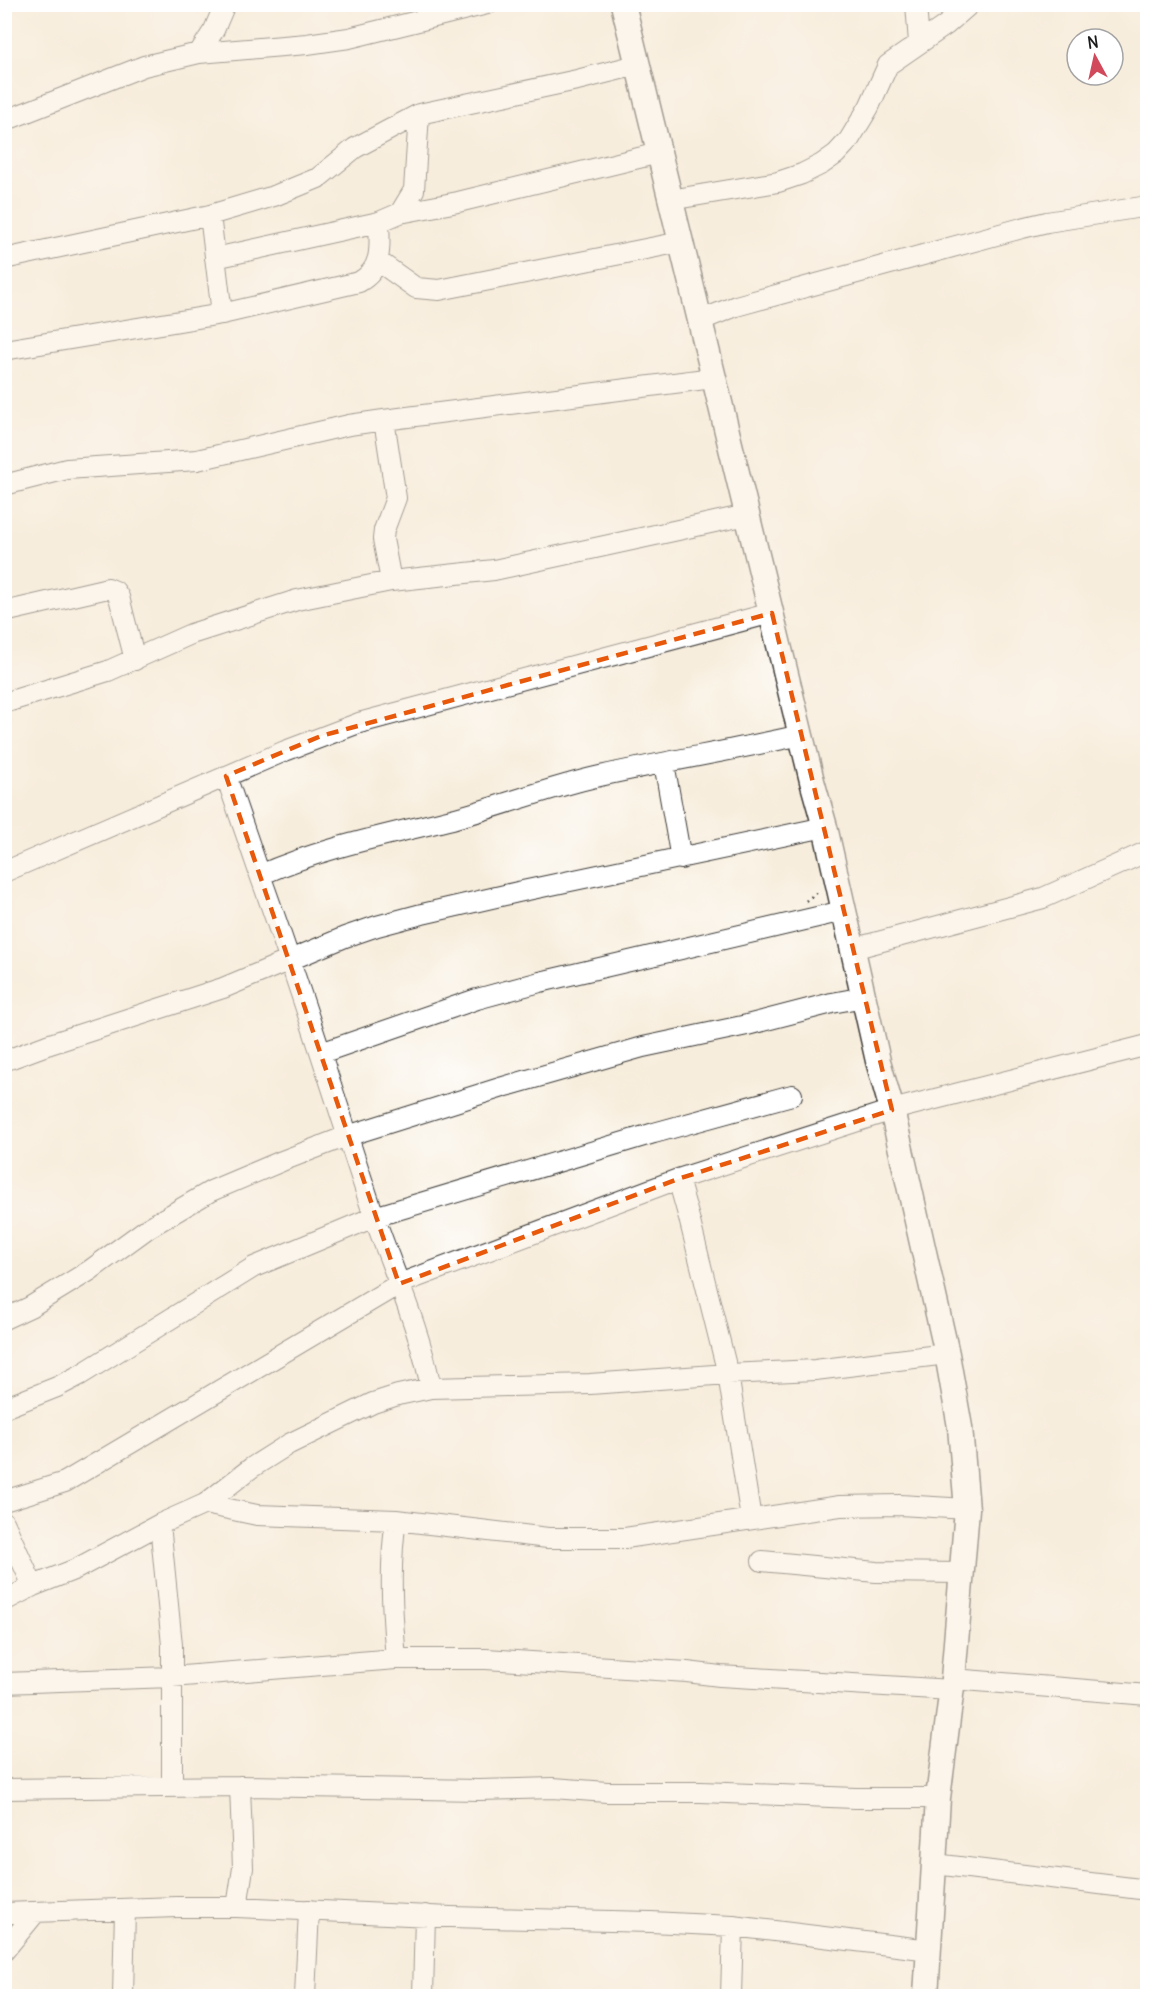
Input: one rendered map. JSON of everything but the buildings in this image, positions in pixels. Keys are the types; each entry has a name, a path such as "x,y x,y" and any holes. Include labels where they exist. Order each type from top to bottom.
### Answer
{"street":[{"path":"199,54 214,30 225,4"},
{"path":"4,121 144,66 199,54 349,38 487,4"},
{"path":"623,4 713,378 837,875 852,950 892,1110 947,1354 960,1427 967,1509 952,1685 938,1798 927,1996"},
{"path":"916,4 919,43"},
{"path":"670,200 778,182 822,164 836,154 849,140 869,107 888,64 946,25 970,4"},
{"path":"4,259 210,215 274,196 318,178 355,148 419,114 637,64"},
{"path":"400,213 414,190 419,114"},
{"path":"215,258 379,222 400,213 469,199 659,153"},
{"path":"699,321 736,306 1022,228 1148,206"},
{"path":"210,215 222,314"},
{"path":"4,350 222,314 359,282 370,276 378,261 379,222"},
{"path":"378,261 416,288 440,290 681,242"},
{"path":"4,485 67,469 197,460 349,425 713,378"},
{"path":"384,420 396,484 396,498 383,539 391,580"},
{"path":"4,703 74,682 135,660 192,634 297,600 391,580 494,570 747,515"},
{"path":"4,612 108,588 115,591 119,597 135,660"},
{"path":"4,872 226,776 359,723 772,613"},
{"path":"260,875 344,845 503,806 599,776 801,735"},
{"path":"664,763 681,859"},
{"path":"226,776 291,961 374,1217 420,1342 431,1388"},
{"path":"4,1061 46,1045 223,988 345,937 422,914 825,827"},
{"path":"852,950 1043,898 1148,851"},
{"path":"321,1053 418,1017 477,999 843,910"},
{"path":"4,1319 30,1307 80,1277 148,1228 211,1191 347,1136 503,1087 643,1047 747,1025 864,996"},
{"path":"4,1501 65,1482 399,1284 678,1179 892,1110 1148,1045"},
{"path":"4,1408 57,1387 80,1375 254,1267 374,1217 654,1133 792,1095"},
{"path":"678,1179 728,1374 751,1519"},
{"path":"4,1602 33,1586 76,1569 159,1524 205,1504 251,1468 289,1444 374,1403 431,1388 590,1384 815,1370 947,1354"},
{"path":"205,1504 257,1515 396,1520 548,1538 625,1538 840,1506 900,1505 967,1509"},
{"path":"396,1520 393,1587 396,1659"},
{"path":"4,1522 33,1586"},
{"path":"159,1524 172,1645 172,1787"},
{"path":"762,1562 876,1572 961,1573"},
{"path":"4,1683 171,1677 396,1659 486,1659 1148,1695"},
{"path":"4,1789 240,1786 479,1790 553,1788 855,1798 938,1798"},
{"path":"237,1907 243,1868 240,1786"},
{"path":"935,1864 1148,1890"},
{"path":"4,1913 237,1907 733,1926 930,1950"},
{"path":"123,1996 125,1909"},
{"path":"305,1996 309,1910"},
{"path":"4,1951 36,1912"},
{"path":"423,1996 425,1915"},
{"path":"731,1996 733,1926"}],"highlighted area":[{"path":"772,613 892,1110 678,1179 399,1284 226,776 321,736"}]}
